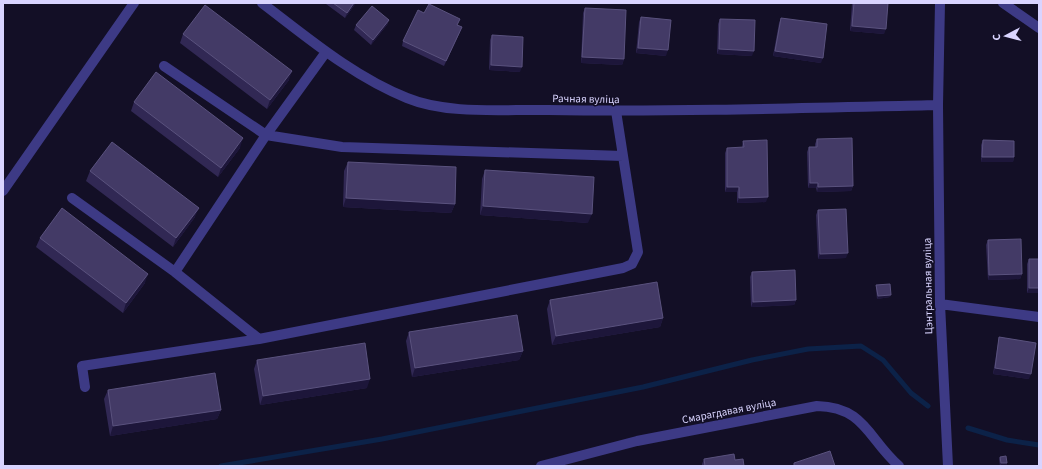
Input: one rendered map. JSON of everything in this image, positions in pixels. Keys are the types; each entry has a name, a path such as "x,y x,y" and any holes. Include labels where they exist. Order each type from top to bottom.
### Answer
{"street":[{"path":"3,191 134,3"},
{"name":"Рачная вуліца","path":"262,3 326,52 378,84 408,99 435,106 616,111 938,105"},
{"name":"Цэнтральная вуліца","path":"940,3 938,105 940,304 948,466"},
{"path":"1004,3 1039,28"},
{"path":"175,272 266,135 326,52"},
{"path":"164,66 266,135 342,147 623,156"},
{"path":"85,387 82,366 259,339 623,268 632,264 638,252 616,111"},
{"path":"72,198 175,272 259,339"},
{"path":"940,304 1039,317"},
{"name":"Смарагдавая вуліца","path":"541,466 636,441 817,406 832,406 844,410 858,418 888,456 899,466"}],"building":[{"path":"333,3 354,3 347,13"},
{"path":"854,3 888,3 886,29 852,26"},
{"path":"429,4 460,19 457,25 462,27 446,61 403,41 418,10 424,13"},
{"path":"205,5 292,71 270,100 183,34"},
{"path":"372,6 389,20 373,40 356,25"},
{"path":"585,8 626,10 624,59 582,57"},
{"path":"641,17 671,20 668,50 638,48"},
{"path":"781,18 827,24 823,58 775,51"},
{"path":"720,19 755,20 754,51 719,49"},
{"path":"492,35 523,37 522,67 491,65"},
{"path":"156,72 243,138 221,168 134,102"},
{"path":"852,138 853,186 818,187 818,183 810,183 809,147 817,147 817,139"},
{"path":"767,140 768,197 739,198 739,187 727,187 727,148 744,147 743,141"},
{"path":"983,140 1014,141 1014,157 982,157"},
{"path":"112,142 199,208 176,238 90,171"},
{"path":"348,162 456,167 455,204 346,198"},
{"path":"485,170 594,177 592,214 483,206"},
{"path":"62,208 148,274 126,303 40,238"},
{"path":"846,209 848,253 820,254 818,210"},
{"path":"1021,239 1022,274 989,275 988,240"},
{"path":"1029,259 1039,259 1039,288 1029,288"},
{"path":"795,270 796,300 753,302 752,272"},
{"path":"657,282 663,318 556,336 550,300"},
{"path":"890,284 891,295 878,296 876,285"},
{"path":"517,315 523,351 415,368 409,332"},
{"path":"999,337 1036,343 1031,374 995,368"},
{"path":"365,343 370,379 263,396 257,360"},
{"path":"215,373 221,410 113,426 108,390"},
{"path":"830,451 835,466 794,466 794,463"},
{"path":"734,454 735,460 743,459 744,466 705,466 704,459"},
{"path":"1006,456 1007,463 1001,463 1000,457"}],"waterway":[{"path":"221,466 382,439 643,387 752,360 808,349 861,346 883,360 911,393 928,406"},
{"path":"968,428 1007,440 1039,445"}]}
